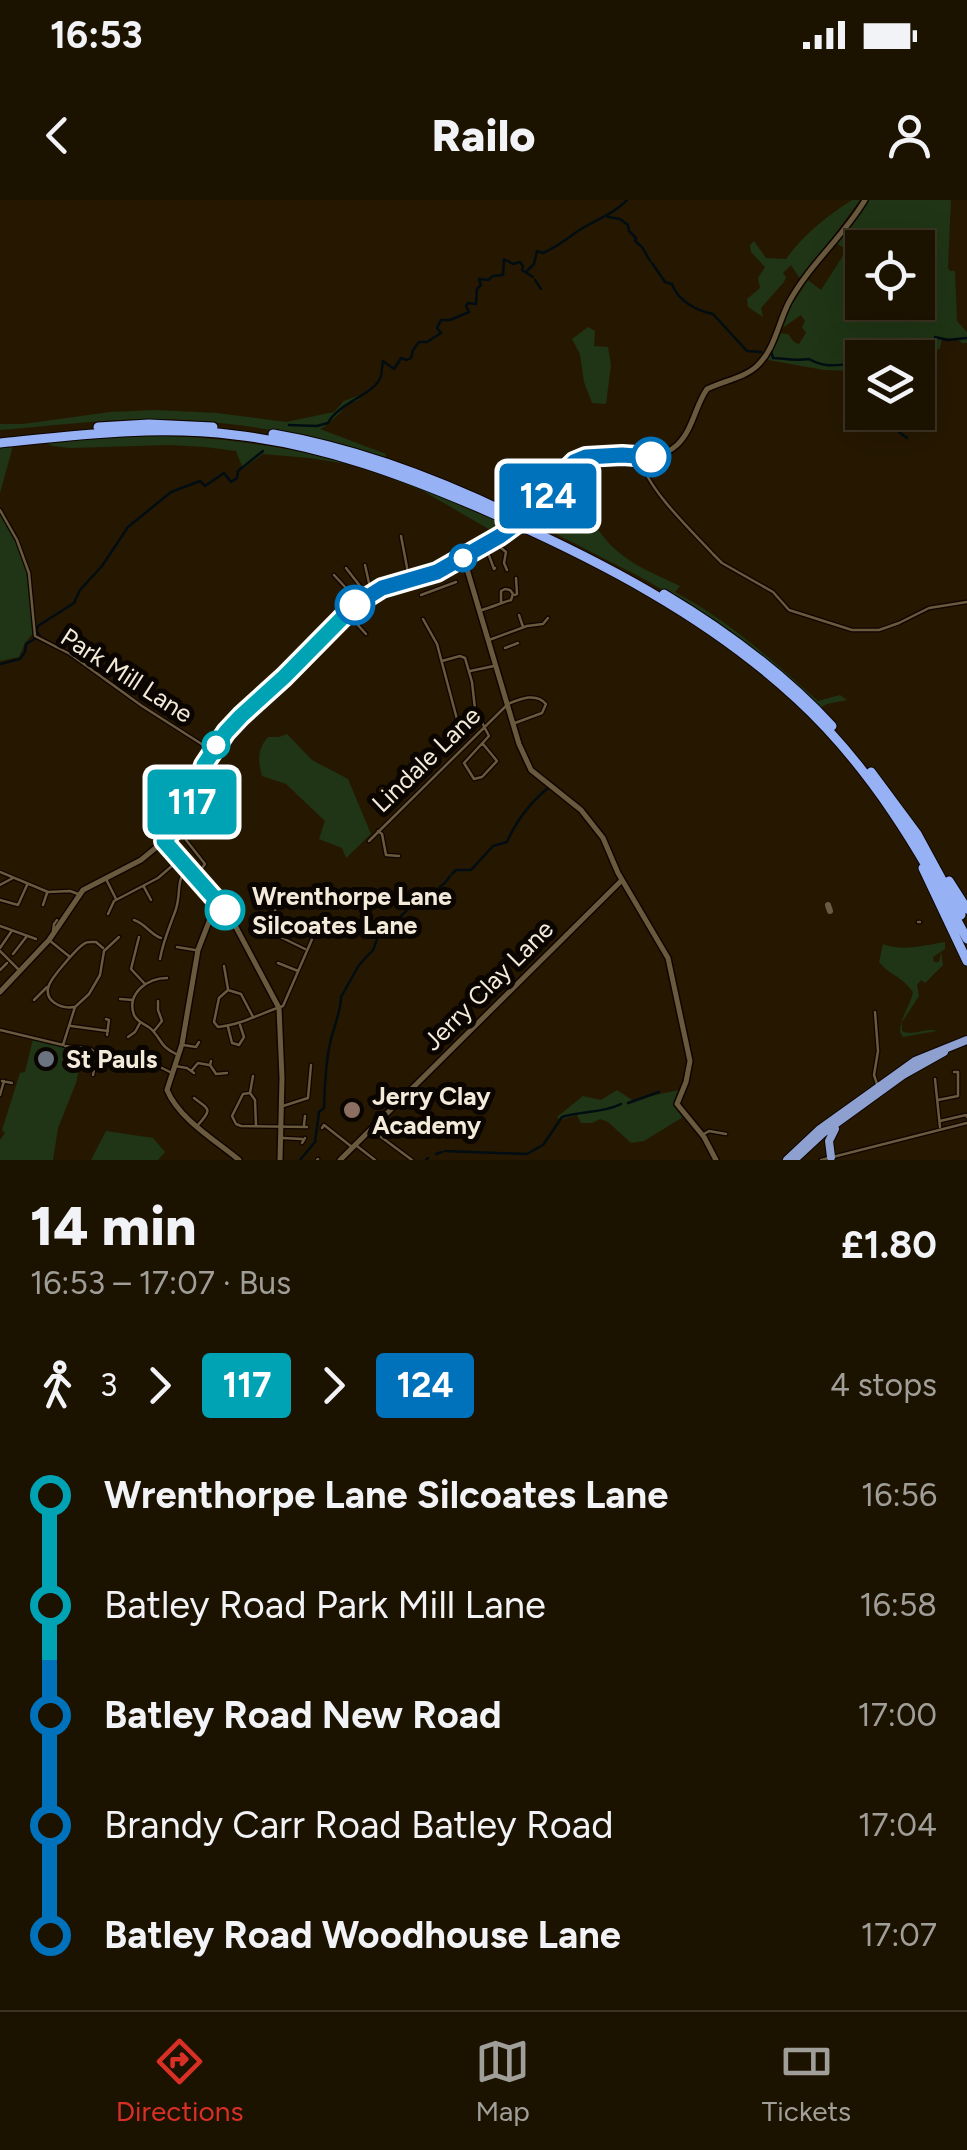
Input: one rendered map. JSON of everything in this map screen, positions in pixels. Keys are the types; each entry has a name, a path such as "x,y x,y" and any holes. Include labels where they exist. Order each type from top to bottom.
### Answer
{"highway":[{"path":"0,440 105,426 196,426 276,435 331,446 512,515 660,592 743,646 817,715 882,784 967,909"},
{"path":"817,715 900,821 967,940"},
{"path":"900,821 967,960"},
{"path":"917,834 967,927"},
{"path":"779,1160 880,1082 923,1056 967,1042"},
{"path":"793,1160 904,1075 967,1042"},
{"path":"832,1158 831,1134 848,1116"},
{"path":"793,1160 820,1129"},
{"path":"793,1160 816,1146 825,1148 832,1158"}],"street":[{"path":"0,992 49,940 89,886 148,855 164,841 185,816 212,750 346,612 370,595 437,572 488,546 538,508 574,462 586,457 658,456 675,446 688,431 707,389 750,372 762,360 789,302 865,200"},
{"path":"640,458 659,491 712,554 768,588 794,612 866,632 936,606 967,602"},
{"name":"Park Mill Lane","path":"0,510 30,573 36,637 63,649 212,750"},
{"path":"402,536 409,580"},
{"path":"488,546 496,568"},
{"path":"488,546 506,552 507,570"},
{"path":"462,559 530,768 582,810 603,838 622,880 668,958 690,1061 677,1104 716,1160"},
{"path":"346,568 370,595"},
{"path":"365,568 370,595"},
{"path":"334,576 359,602"},
{"path":"479,610 517,594 516,578"},
{"path":"421,595 456,582"},
{"path":"501,603 503,590 510,590 512,596"},
{"path":"346,612 366,634"},
{"path":"520,615 525,627"},
{"path":"422,618 437,644 458,723 464,726 477,715"},
{"path":"488,640 542,624 548,618"},
{"path":"503,636 507,648 518,643"},
{"path":"442,661 463,656 470,672 477,715 489,736 464,763 474,779 472,787"},
{"path":"470,672 496,665"},
{"path":"508,704 534,697 546,705 543,713 514,724"},
{"name":"Lindale Lane","path":"369,841 508,704"},
{"path":"474,779 482,777 497,761 483,744"},
{"path":"185,816 194,822 215,828 216,825"},
{"path":"205,824 210,832"},
{"path":"187,832 186,840 204,863 196,876"},
{"path":"377,832 382,834 386,854 399,856"},
{"path":"180,843 186,840"},
{"path":"164,841 234,922 279,1008 280,1160"},
{"path":"108,915 116,900 158,878 180,859"},
{"path":"160,959 177,906 178,882 186,866"},
{"path":"0,872 48,892 80,895"},
{"path":"0,884 15,878"},
{"path":"105,878 116,900"},
{"name":"Jerry Clay Lane","path":"340,1160 622,880"},
{"path":"0,900 18,905 28,883"},
{"path":"144,886 151,901"},
{"path":"43,905 48,892"},
{"path":"263,892 279,902 266,930 307,950"},
{"path":"217,901 198,950 182,1044 167,1086 169,1096 197,1126 239,1160"},
{"path":"54,932 57,920"},
{"path":"137,928 136,921 164,939"},
{"path":"0,926 36,938"},
{"path":"12,930 0,950 21,972"},
{"path":"13,954 20,952 28,935"},
{"path":"63,1045 75,1007 100,975 105,947 119,937"},
{"path":"228,990 219,998 214,1022 218,1027 240,1024 283,1006 313,937"},
{"path":"138,938 131,969 144,983"},
{"path":"49,940 71,958"},
{"path":"34,1000 47,990 82,945 96,942 105,947"},
{"path":"177,947 198,950"},
{"path":"161,951 169,952"},
{"path":"0,970 7,963"},
{"path":"278,963 298,971"},
{"path":"224,966 228,990"},
{"path":"161,971 164,978 144,983 134,1000 134,1013 140,1023 154,1031 163,1047 178,1055"},
{"path":"47,990 55,1004 72,1013"},
{"path":"228,990 242,994 253,1018"},
{"path":"122,997 134,1000"},
{"path":"154,1031 161,1023 159,1002"},
{"path":"67,1009 75,1007"},
{"path":"874,1012 880,1082 886,1086 904,1075"},
{"path":"71,1026 107,1033 106,1019"},
{"path":"128,1036 140,1023"},
{"path":"228,1026 231,1040 239,1045 244,1038 240,1024"},
{"path":"0,1030 87,1047 96,1059 93,1075"},
{"path":"182,1044 196,1048 199,1042"},
{"path":"134,1063 135,1055"},
{"path":"114,1059 135,1055 158,1067 193,1071 198,1063 210,1063 216,1074 215,1084"},
{"path":"282,1106 308,1098 311,1066"},
{"path":"937,1100 958,1096 958,1072 954,1072"},
{"path":"216,1074 227,1074"},
{"path":"253,1076 250,1093 255,1100 256,1126"},
{"path":"935,1079 940,1130"},
{"path":"6,1098 0,1096 3,1081 12,1083"},
{"path":"250,1093 239,1097 232,1118 238,1126 306,1127 305,1116"},
{"path":"193,1097 207,1108 208,1114 197,1126"},
{"path":"207,1108 213,1105"},
{"path":"939,1121 967,1117"},
{"path":"821,1160 967,1124"},
{"path":"322,1128 324,1125 374,1160"},
{"path":"371,1130 412,1160 417,1155"},
{"path":"702,1136 709,1131 726,1134"},
{"path":"282,1138 303,1140"},
{"path":"854,1152 854,1160"}],"green space":[{"path":"852,200 860,200 801,280 791,265 783,273 784,282 761,308 763,317 748,307 747,299 760,288 758,278 765,267 751,252 750,245 754,241 766,258 786,259 816,226"},
{"path":"867,200 951,200 948,268 955,271 957,321 967,332 967,343 942,338 940,349 935,349 935,340 845,340 845,371 768,360 779,333 788,334 799,344 806,333 801,315 781,329 791,306 808,280 821,290 844,254 845,320 935,320 935,230 847,230"},
{"path":"845,232 845,248 837,244"},
{"path":"588,327 595,331 594,346 608,347 611,365 606,404 592,403 580,354 572,339"},
{"path":"360,395 359,400 320,429 386,454 385,458 298,435 208,422 129,420 0,430 0,424 155,410 286,422 334,412 344,401"},
{"path":"119,435 191,437 260,445 358,466 263,454 243,469 236,451 170,445 70,448 43,442 13,446 0,493 0,445"},
{"path":"359,466 426,489 510,526 499,535 423,491"},
{"path":"565,499 555,519 581,534 597,528 624,556 680,586 675,592 732,629 818,701 840,695 847,700 820,708 710,619 646,580 529,520"},
{"path":"0,510 29,573 34,632 19,657 0,661"},
{"path":"287,734 312,760 348,779 371,834 346,858 342,848 319,839 325,821 286,784 262,776 259,755 264,742 268,737"},
{"path":"945,942 945,949 933,957 934,962 939,962 941,952 943,965 925,983 921,980 917,985 919,996 902,1021 913,992 879,962 883,944 906,948"},
{"path":"902,1023 902,1031 906,1033 937,1031 903,1037 900,1032"},
{"path":"33,1039 84,1046 76,1083 58,1128 53,1160 0,1160 0,1140 5,1133 2,1130 20,1073 25,1072"},
{"path":"617,1090 632,1100 679,1090 675,1104 683,1117 644,1141 631,1143 600,1119 581,1123 577,1115 560,1120 557,1117 583,1096 601,1100"},
{"path":"106,1131 153,1138 165,1152 158,1160 91,1160"}],"waterway":[{"path":"526,272 534,264 537,251 543,253 553,248 627,200"},
{"path":"608,217 628,225 650,261"},
{"path":"289,425 328,423 340,409 378,382 383,361 394,369 401,358 411,358 419,342 427,342 441,333 437,328 441,320 469,312 466,306 476,304 479,279 503,275 504,259 513,264 520,262 522,270 533,277"},
{"path":"652,263 683,300 713,314 747,351 761,352"},
{"path":"535,280 541,289"},
{"path":"771,351 773,358 840,365 852,364 861,348 872,350 879,345 892,347 905,342 914,345 913,340 918,339 931,340 935,345 935,337 967,338"},
{"path":"898,430 907,438"},
{"path":"0,664 20,659 26,644 40,636 38,626 74,603 128,527 171,492 200,481 205,486 224,473 231,482 238,471 263,451"},
{"path":"452,874 456,870 471,870 493,846 507,842 524,813 548,788"},
{"path":"411,907 450,876"},
{"path":"300,1160 315,1142 319,1112 324,1108 327,1060 341,997 359,965 373,950 380,932 409,908"},
{"path":"628,1103 659,1092"},
{"path":"445,1151 527,1154 543,1145 562,1117 621,1104"},
{"path":"436,1154 442,1152"}],"taxiway":[{"path":"828,905 830,911"}],"bus line":[{"name":"124","path":"355,605 382,588 437,572 500,536 538,508 574,462 586,457 651,457"},
{"name":"117","path":"225,910 164,841 188,813 204,765 226,732 355,605"}],"place":[{"name":"Wrenthorpe Lane Silcoates Lane","path":"225,910"},
{"name":"St Pauls","path":"46,1059"},
{"name":"Jerry Clay Academy","path":"352,1110"}]}
